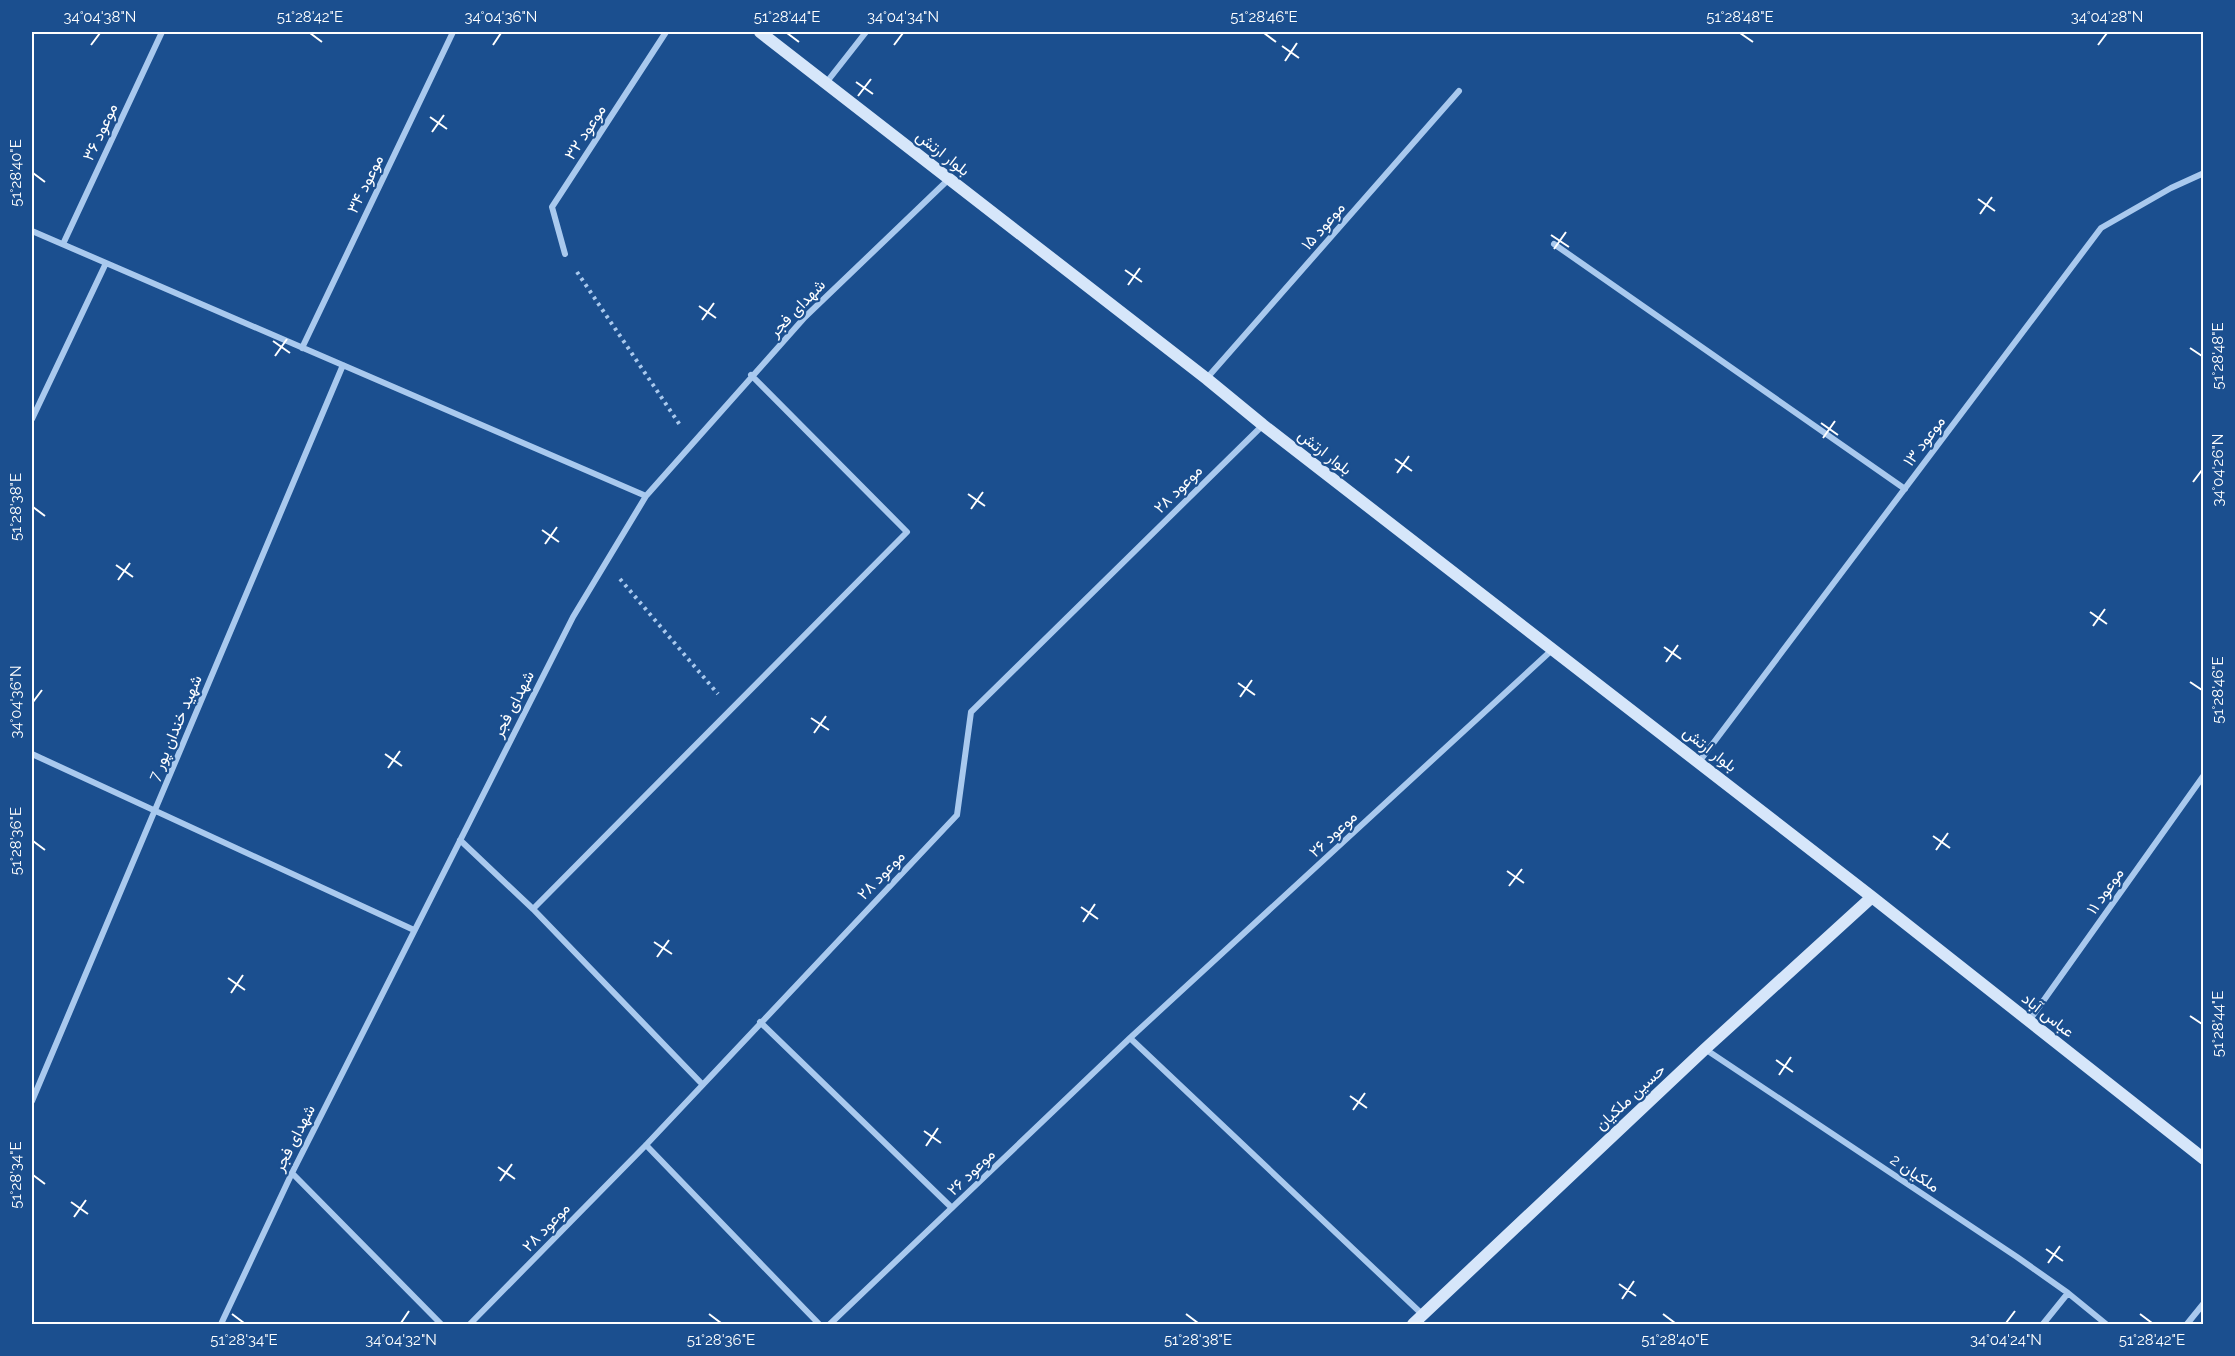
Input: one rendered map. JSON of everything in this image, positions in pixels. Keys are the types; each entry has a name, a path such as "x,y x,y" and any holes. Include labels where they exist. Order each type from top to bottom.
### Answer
{"main road":[{"name":"بلوار ارتش","path":"760,32 1872,897"},
{"name":"عباس آباد","path":"1872,897 2204,1160"},
{"name":"حسین ملکیان","path":"1413,1324 1705,1049 1872,897"}],"street":[{"name":"موعود ۳۶","path":"63,244 162,32"},
{"name":"موعود ۳۴","path":"302,348 453,32"},
{"name":"موعود ۳۲","path":"565,254 552,207 666,32"},
{"path":"826,83 866,32"},
{"name":"موعود ۱۵","path":"1207,379 1459,91"},
{"name":"موعود ۱۳","path":"1699,762 2101,228 2171,188 2204,173"},
{"name":"شهدای فجر","path":"221,1324 292,1173 573,617 646,495 805,317 950,179"},
{"path":"32,231 646,495"},
{"path":"1554,244 1905,489"},
{"path":"32,419 106,262"},
{"name":"شهید خندان پور 7","path":"32,1101 343,365"},
{"path":"533,909 907,532 751,375"},
{"name":"موعود ۲۸","path":"470,1324 646,1145 957,815 971,712 1263,425"},
{"name":"موعود ۲۶","path":"830,1324 1130,1038 1553,649"},
{"path":"32,754 414,930"},
{"name":"موعود ۱۱","path":"2029,1021 2204,775"},
{"path":"460,840 533,909 702,1084"},
{"path":"760,1022 952,1208"},
{"path":"1130,1038 1423,1315"},
{"name":"ملکیان 2","path":"1705,1049 2068,1293 2106,1324"},
{"path":"646,1145 819,1324"},
{"path":"292,1173 441,1324"},
{"path":"2043,1324 2068,1293"},
{"path":"2187,1324 2204,1303"}],"path":[{"path":"565,254 692,443"},
{"path":"606,562 731,710"}]}
